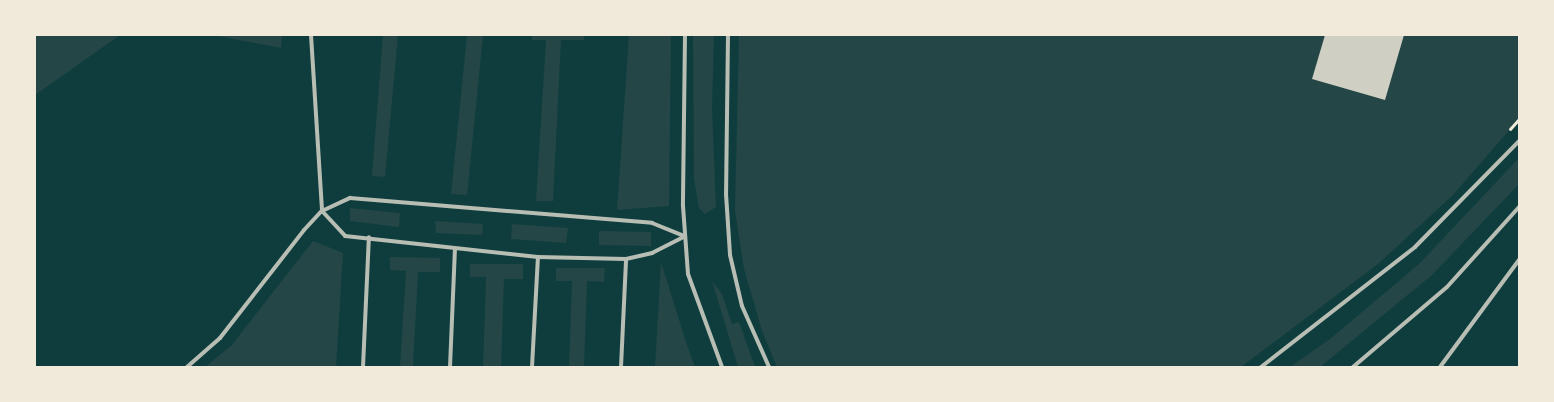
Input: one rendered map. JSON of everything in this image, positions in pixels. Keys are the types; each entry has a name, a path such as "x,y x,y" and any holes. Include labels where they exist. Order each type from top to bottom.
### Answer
{"lane":[{"path":"311,35 322,211 345,236 369,237 454,249 538,257 626,259 652,254 685,236"},
{"path":"685,35 682,78 685,236 688,274 722,367"},
{"path":"728,35 726,194 730,255 742,306 769,367"},
{"path":"1261,367 1415,247 1519,141"},
{"path":"187,367 220,338 322,211 350,198 652,224 685,236"},
{"path":"1353,367 1447,287 1519,208"},
{"path":"364,367 369,237"},
{"path":"450,367 454,249"},
{"path":"532,367 538,257"},
{"path":"621,367 626,259"},
{"path":"1440,367 1519,260"}],"shaded area":[{"path":"35,35 120,35 35,95"},
{"path":"213,35 282,35 281,48"},
{"path":"383,35 398,35 385,177 372,176"},
{"path":"467,35 483,35 467,195 451,194"},
{"path":"532,35 584,35 584,40 561,40 553,201 536,201 546,40 532,40"},
{"path":"629,35 671,35 669,206 617,210"},
{"path":"693,35 714,35 712,108 716,207 705,214 699,208 694,179"},
{"path":"739,35 1519,35 1519,119 1453,195 1378,264 1241,367 777,367 762,331 744,269 735,211"},
{"path":"1519,158 1519,184 1432,275 1320,367 1290,367 1330,339 1419,264"},
{"path":"350,208 400,213 399,227 350,221"},
{"path":"435,221 483,224 482,235 436,233"},
{"path":"512,224 568,228 566,243 511,239"},
{"path":"599,231 651,232 651,246 599,245"},
{"path":"313,241 343,253 336,367 205,367 231,346"},
{"path":"390,257 440,258 440,272 418,272 413,367 400,367 406,271 390,270"},
{"path":"661,262 686,342 695,367 655,367"},
{"path":"470,264 523,264 523,279 504,279 501,367 483,367 486,277 470,277"},
{"path":"556,268 605,268 604,282 587,281 584,367 569,367 572,281 556,281"},
{"path":"712,281 722,294 732,324 739,322 755,367 738,367"}],"building":[{"path":"1325,35 1404,35 1385,100 1312,79"}]}
